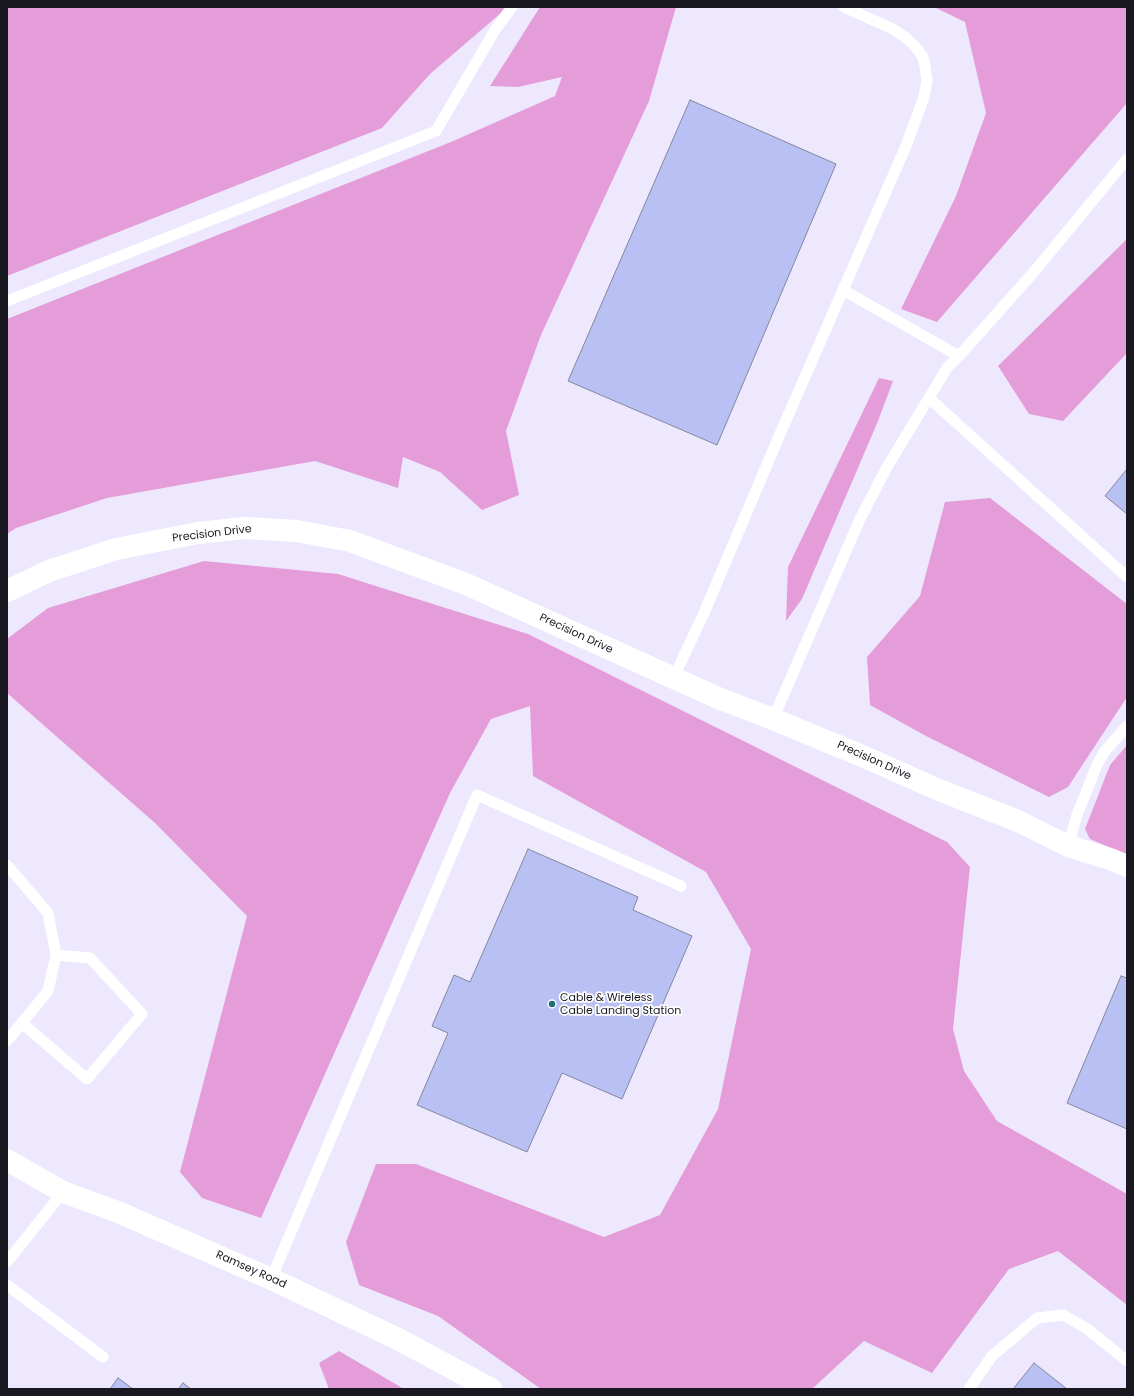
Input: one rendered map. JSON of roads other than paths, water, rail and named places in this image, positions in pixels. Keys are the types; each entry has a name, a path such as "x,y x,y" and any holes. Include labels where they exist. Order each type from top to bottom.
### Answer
{"street":[{"name":"Precision Drive","path":"7,591 49,571 116,549 198,533 244,528 297,531 350,541 466,584 673,679 860,754 938,790 1018,821 1068,846 1110,858 1127,866"},
{"name":"Ramsey Road","path":"7,1160 63,1192 118,1212 271,1279 398,1339 491,1389"}],"lane":[{"path":"7,301 436,131 495,30 512,7"},
{"path":"673,679 704,613 906,146 924,97 927,81 923,57 910,41 883,23 844,7"},
{"path":"773,718 860,519 887,467 947,368 1033,273 1127,159"},
{"path":"843,290 959,356"},
{"path":"929,398 1127,577"},
{"path":"1068,846 1077,815 1097,765 1105,751 1127,726"},
{"path":"271,1279 477,795 681,886"},
{"path":"7,865 48,913 56,955 48,991 7,1041"},
{"path":"22,1023 87,1079 142,1014 90,958 56,955"},
{"path":"7,1262 63,1192"},
{"path":"7,1285 103,1358"},
{"path":"969,1389 992,1356 1037,1318 1063,1315 1086,1328 1127,1361"}],"place":[{"name":"Cable & Wireless Cable Landing Station","path":"552,1004"}]}
